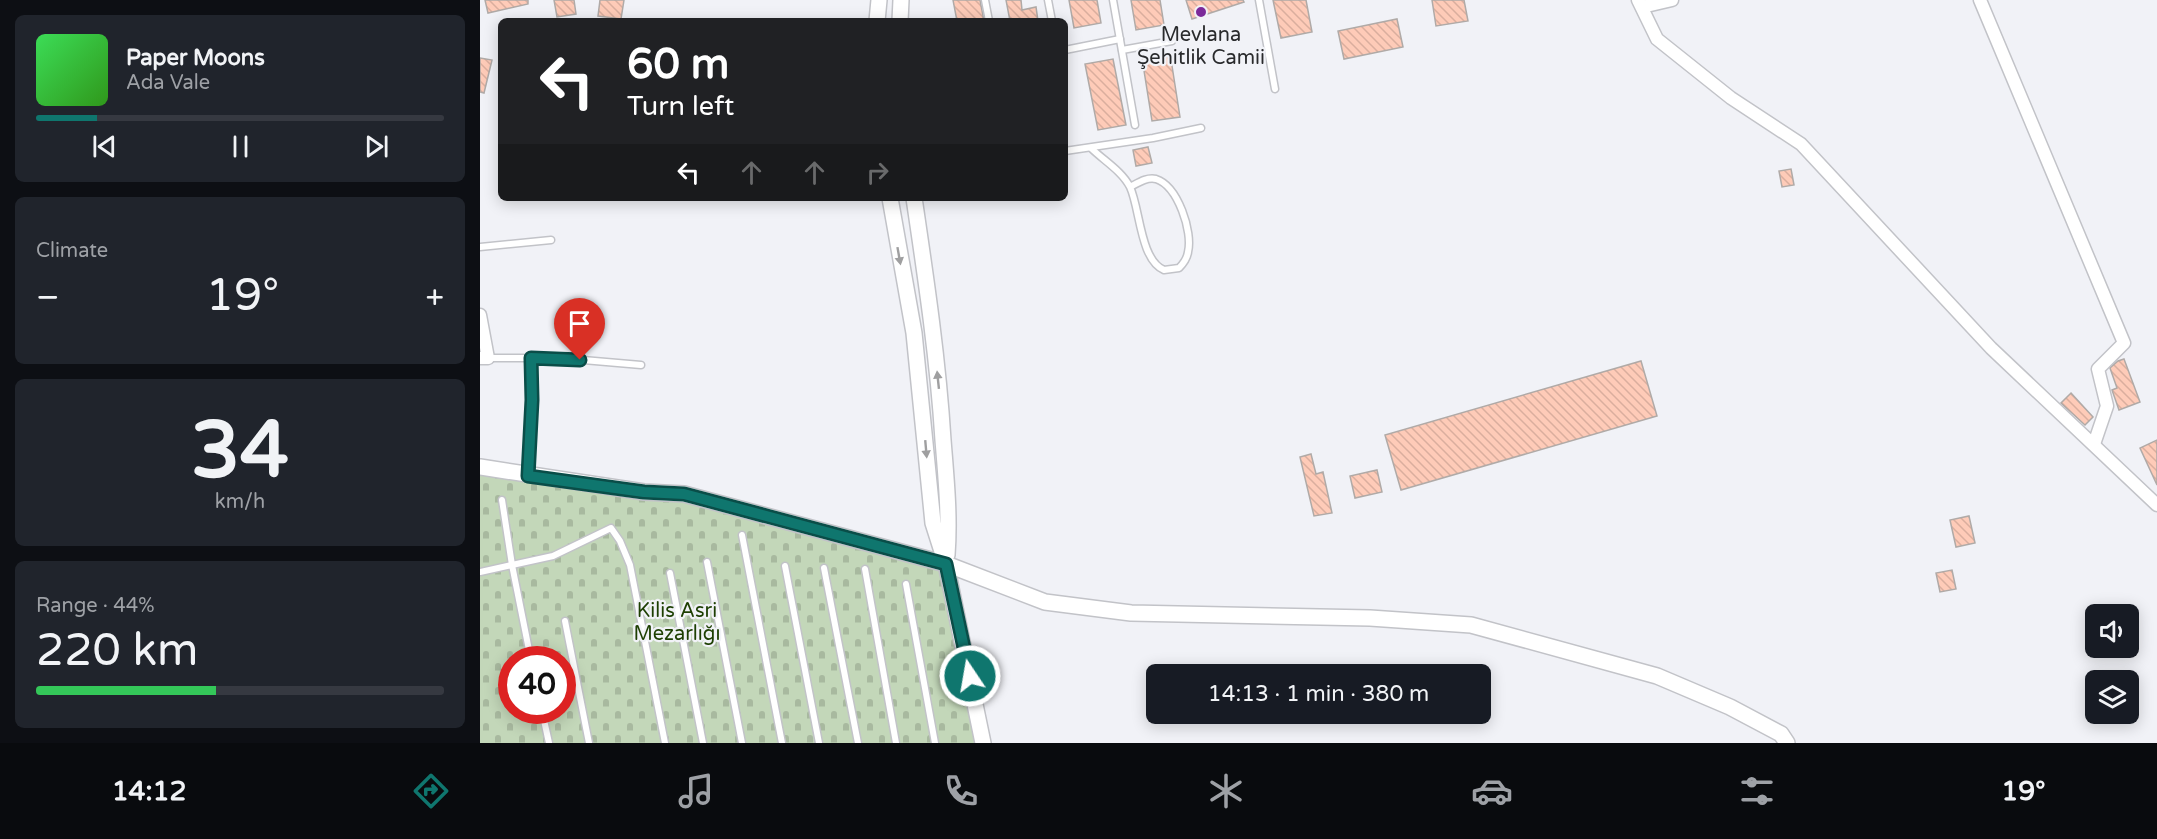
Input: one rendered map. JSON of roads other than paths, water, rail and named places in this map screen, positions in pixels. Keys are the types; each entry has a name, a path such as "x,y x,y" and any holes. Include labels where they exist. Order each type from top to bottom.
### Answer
{"street":[{"path":"877,18 879,0"},
{"path":"900,18 901,0"},
{"path":"1672,0 1640,4 1657,39 1731,99 1801,144 1991,348 2157,505"},
{"path":"1980,0 2124,343 2098,369 2107,406 2094,444"},
{"path":"891,201 914,333 933,523 946,564 983,743"},
{"path":"914,201 931,309 941,402 950,523 946,564"},
{"path":"480,315 484,358"},
{"path":"480,467 644,492 684,494 946,564 1045,602 1131,613 1370,618 1471,625 1657,676 1730,707 1781,734 1787,743"}],"lane":[{"path":"985,0 988,18"},
{"path":"1048,0 1051,18"},
{"path":"1113,0 1135,125"},
{"path":"1259,0 1275,88"},
{"path":"1068,49 1120,39"},
{"path":"1122,50 1172,41"},
{"path":"1068,151 1201,128"},
{"path":"1090,148 1121,175 1130,187 1153,262 1164,270 1179,268 1187,257 1189,242 1177,199 1168,187 1156,179 1143,180 1130,187"},
{"path":"480,246 551,240"},
{"path":"484,358 531,358 641,365"},
{"path":"528,476 532,400 531,358"},
{"path":"502,500 528,646"},
{"path":"480,572 553,556 611,528 620,541 630,566 665,743"},
{"path":"742,535 782,743"},
{"path":"706,562 742,743"},
{"path":"785,566 819,743"},
{"path":"824,568 858,743"},
{"path":"865,568 896,743"},
{"path":"670,573 703,743"},
{"path":"906,584 935,743"},
{"path":"565,621 590,743"},
{"path":"545,724 549,743"}],"place":[{"name":"Mevlana Şehitlik Camii","path":"1201,12"}],"park label":[{"name":"Kilis Asri Mezarlığı","path":"677,622"}]}
